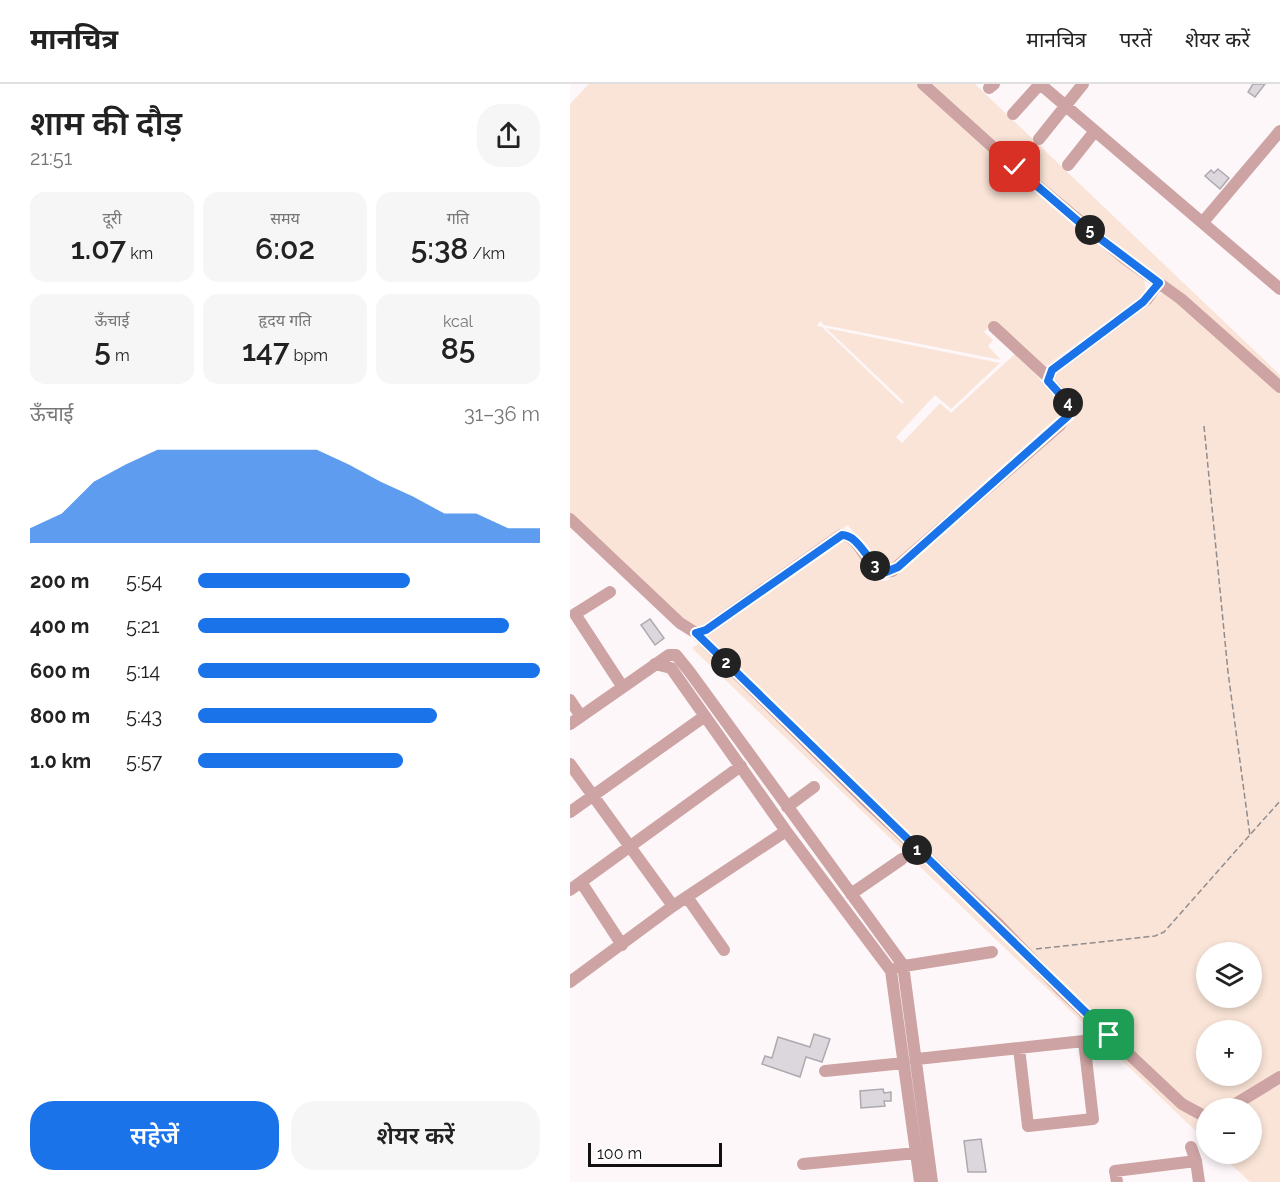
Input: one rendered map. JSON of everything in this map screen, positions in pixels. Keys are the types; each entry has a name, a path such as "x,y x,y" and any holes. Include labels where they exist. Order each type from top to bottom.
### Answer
{"street":[{"path":"923,84 1086,228 1189,305 1280,387"},
{"path":"1013,114 1040,84 1280,289"},
{"path":"1039,139 1083,84"},
{"path":"1068,165 1095,131"},
{"path":"1203,222 1280,131"},
{"path":"1048,377 1059,364 1147,299 1159,283"},
{"path":"696,633 706,630 842,535 853,538 869,561 880,570 886,572 898,567 1065,420 1070,410 1069,404 1050,384 1048,377 994,327"},
{"path":"570,519 680,623 696,633 857,793 977,904 1155,1079 1182,1104 1196,1112"},
{"path":"610,592 575,614 622,686"},
{"path":"570,723 655,664 669,655 676,654 903,965 932,1182"},
{"path":"655,664 671,668 783,826 891,971 920,1182"},
{"path":"570,700 580,715"},
{"path":"570,812 705,716"},
{"path":"570,764 673,906"},
{"path":"570,890 741,766"},
{"path":"570,981 783,826 789,811 814,787"},
{"path":"851,894 902,858"},
{"path":"581,882 622,945"},
{"path":"687,897 724,950"},
{"path":"891,971 903,965 992,952"},
{"path":"917,1059 1019,1048 1084,1041 1093,1119 1028,1126 1019,1048"},
{"path":"825,1071 904,1063"},
{"path":"1245,1098 1280,1077"},
{"path":"1117,1182 1115,1171 1196,1161 1191,1147"},
{"path":"803,1164 916,1153"},
{"path":"1196,1164 1199,1182"}],"path":[{"path":"1204,426 1227,672 1250,836"},
{"path":"1022,950 1155,936 1164,932 1280,801"}],"shaded area":[{"path":"589,84 916,84 980,142 1144,279 1146,292 1042,369 993,322 984,332 993,340 988,346 1001,360 824,325 820,321 817,326 822,327 902,404 904,402 826,328 1000,363 951,409 935,395 896,437 902,443 940,403 951,413 1017,352 1058,401 1062,413 892,564 878,561 872,556 848,525 708,623 701,627 689,627 570,515 570,104"},
{"path":"929,84 975,84 1280,375 1280,1182 1250,1182 1231,1164 1262,1164 1262,1098 1196,1098 1196,1131 692,648 706,639 704,636 843,540 850,542 878,580 885,581 894,577 1074,419 1076,407 1053,378 1056,373 1163,292 1136,261 1045,187"}],"building":[{"path":"1253,84 1265,84 1255,97 1248,92"},
{"path":"1218,169 1229,178 1220,189 1205,176 1211,170 1214,173"},
{"path":"650,619 664,638 655,645 641,625"},
{"path":"814,1034 830,1039 822,1062 806,1057 800,1077 762,1064 765,1056 772,1058 778,1037 810,1047"},
{"path":"883,1089 884,1093 891,1092 891,1101 884,1101 885,1106 861,1108 860,1091"},
{"path":"981,1139 986,1172 968,1172 964,1141"}],"route":[{"path":"1015,167 1086,228 1159,283 1143,302 1052,370 1048,381 1069,404 1068,416 892,571 886,572 873,565 853,538 845,534 706,630 696,633 866,801 977,904 1038,968 1109,1035"}]}
